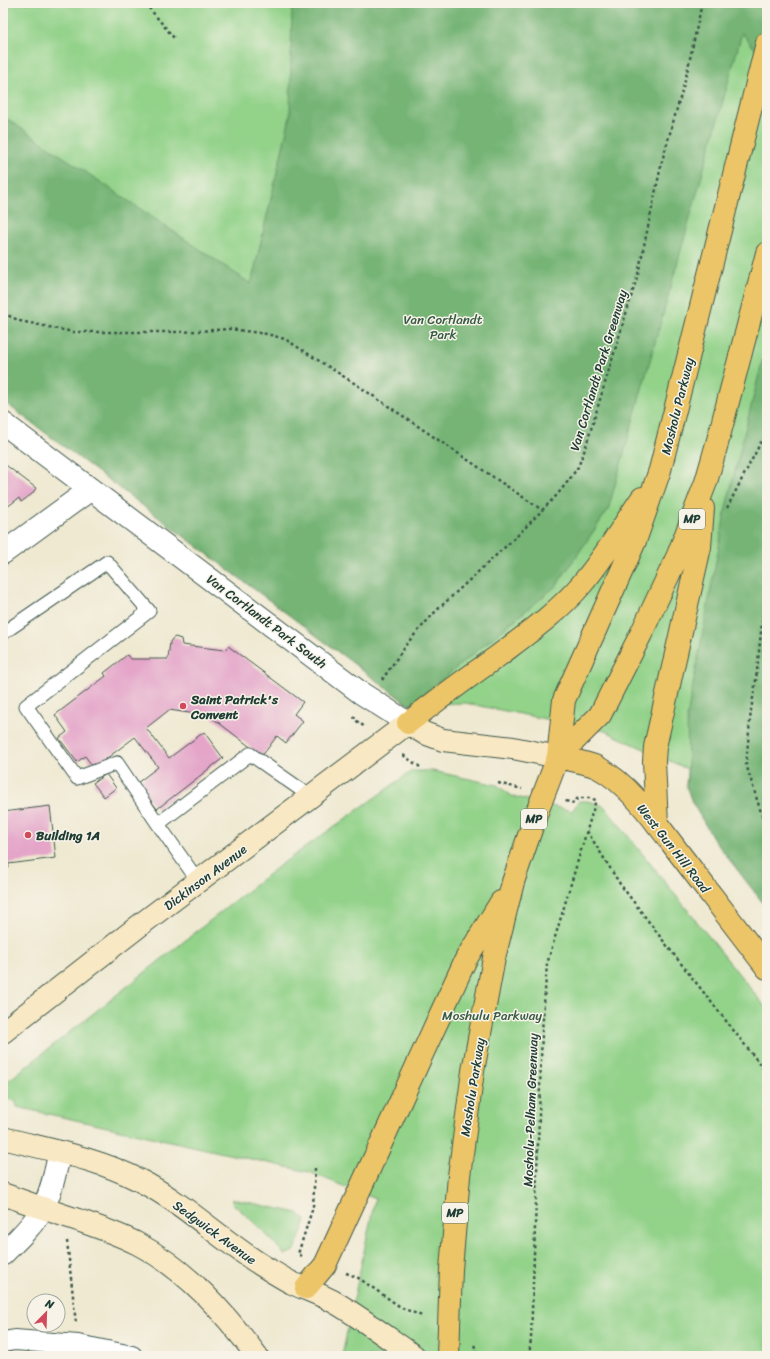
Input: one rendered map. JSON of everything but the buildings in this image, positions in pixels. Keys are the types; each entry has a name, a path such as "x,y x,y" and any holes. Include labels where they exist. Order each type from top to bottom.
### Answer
{"main road":[{"name":"Mosholu Parkway","path":"448,1356 451,1269 459,1176 473,1071 492,966 513,882 558,757 564,700 635,541 660,470 672,429 767,43"},
{"name":"Mosholu Parkway","path":"558,757 600,715 661,593 683,542 706,482 767,253"},
{"path":"408,723 552,614 581,586 595,568 660,470"},
{"path":"657,824 654,761 655,746 700,547 706,482"},
{"name":"Van Cortlandt Park South","path":"408,723 424,733 443,740 513,748 558,757"},
{"name":"Dickinson Avenue","path":"3,1032 198,881 408,723"},
{"name":"West Gun Hill Road","path":"558,757 597,767 630,793 657,824 767,968"},
{"path":"306,1288 325,1266 334,1248 466,958 513,882"},
{"name":"Sedgwick Avenue","path":"3,1138 60,1152 103,1165 138,1180 191,1213 256,1261 283,1278 306,1288 347,1310 414,1356"},
{"path":"3,1194 104,1229 137,1243 170,1264 190,1280 221,1311 257,1356"}],"street":[{"name":"Van Cortlandt Park South","path":"3,423 361,693 408,723"},
{"path":"3,554 91,489"},
{"path":"3,1254 16,1242 37,1218 43,1208 60,1152"},
{"path":"3,1342 15,1340 78,1345 132,1356"}],"lane":[{"path":"3,633 106,562 149,611 26,706 77,778 117,763 198,881"},
{"path":"158,824 250,754 310,796"}],"path":[{"path":"145,3 174,38"},
{"name":"Van Cortlandt Park Greenway","path":"386,674 408,642 436,611 519,534 569,480 578,467 585,449 638,274 662,160 686,77 702,3"},
{"path":"3,313 20,321 73,332 180,332 230,329 267,334 285,339 357,385 542,510"},
{"path":"726,510 762,440 767,435"},
{"path":"767,596 763,613 746,764 767,832"},
{"name":"Mosholu-Pelham Greenway","path":"529,1356 538,1177 542,1032 547,964 588,831 596,800 589,798 578,798 574,803"},
{"path":"588,831 620,884 767,1073"},
{"path":"304,1257 298,1254 313,1206 315,1168"},
{"path":"63,1239 68,1242 76,1331"},
{"path":"357,1277 402,1308 422,1316"},
{"path":"474,1345 479,1356"}],"green space":[{"name":"Van Cortlandt Park","path":"3,3 767,3 767,908 715,841 692,802 686,785 687,769 605,731 465,703 409,705 3,401"},
{"name":"Van Cortlandt Park","path":"292,3 767,3 767,64 742,33 608,510 556,586 409,705 3,401 3,116 251,284 290,117"},
{"path":"767,342 767,908 715,841 692,802 686,785 688,769 687,717 727,503"},
{"name":"Moshulu Parkway","path":"412,771 433,771 497,785 512,796 572,811 579,801 588,801 604,806 767,1009 767,1356 342,1356 375,1199 309,1172 17,1107 16,1101 3,1098 3,1087 8,1081 279,866"},
{"path":"233,1199 298,1213 306,1220 295,1250 285,1255 260,1228 232,1203"}],"place":[{"name":"Saint Patrick's Convent","path":"183,706"},
{"name":"Building 1A","path":"28,835"}]}
